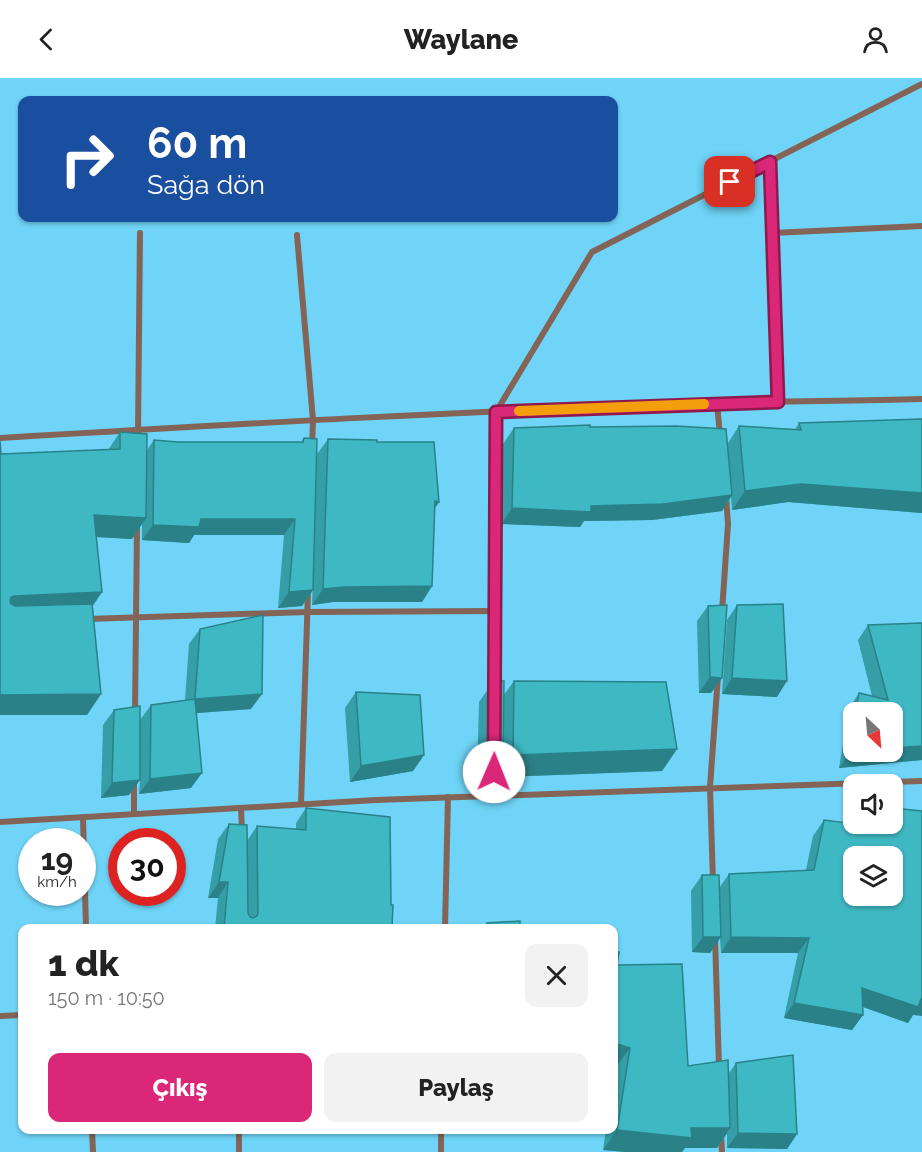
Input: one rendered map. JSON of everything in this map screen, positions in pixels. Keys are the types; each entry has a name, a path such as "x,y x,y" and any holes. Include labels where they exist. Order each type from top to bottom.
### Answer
{"street":[{"path":"494,692 496,412 592,252 922,84"},
{"path":"770,162 778,402"},
{"path":"772,233 922,226"},
{"path":"138,442 140,233"},
{"path":"297,235 313,420 312,456"},
{"path":"0,438 496,412 717,403 922,399"},
{"path":"717,403 721,447"},
{"path":"722,616 728,524 725,491"},
{"path":"135,722 137,512"},
{"path":"301,804 308,588"},
{"path":"79,619 307,612 495,611"},
{"path":"714,893 710,788 718,673"},
{"path":"493,795 494,761"},
{"path":"134,779 134,814"},
{"path":"0,822 448,797 922,781"},
{"path":"445,924 448,797"},
{"path":"242,808 242,841"},
{"path":"84,817 86,924"},
{"path":"715,928 719,1070"},
{"path":"0,1016 18,1015"},
{"path":"721,1128 722,1152"},
{"path":"92,1134 93,1152"},
{"path":"239,1134 239,1152"},
{"path":"441,1134 441,1152"}],"building":[{"path":"922,419 922,493 801,484 745,491 739,426 801,430 799,423"},
{"path":"590,425 590,427 676,426 726,429 732,495 663,504 591,506 591,512 512,508 514,428"},
{"path":"120,432 147,434 146,518 94,515 102,592 15,596 11,597 10,601 15,606 92,604 101,694 0,695 0,441 1,454 120,449"},
{"path":"304,438 317,439 313,590 289,592 295,519 201,519 199,527 153,525 154,440 303,442"},
{"path":"328,439 434,442 439,502 435,501 432,586 323,589"},
{"path":"783,604 787,681 732,678 737,605"},
{"path":"727,605 722,678 710,677 708,606"},
{"path":"263,615 262,694 195,699 200,629"},
{"path":"922,623 922,746 903,747 903,702 858,702 859,693 888,700 868,625"},
{"path":"494,681 504,681 503,755 492,756"},
{"path":"514,681 666,682 677,749 513,755"},
{"path":"356,692 420,695 424,755 361,766"},
{"path":"195,699 202,773 150,779 151,705"},
{"path":"140,706 140,780 112,783 114,710"},
{"path":"306,808 390,817 392,924 224,924 228,882 219,882 229,824 247,825 248,913 253,918 258,913 257,826 306,830"},
{"path":"903,809 922,811 922,999 918,1007 862,988 863,1015 794,1003 809,938 731,937 729,874 814,870 824,820 843,822 843,834 903,834"},
{"path":"702,875 719,875 721,937 703,937"},
{"path":"520,921 520,924 487,923"},
{"path":"682,964 688,1066 728,1060 730,1128 691,1128 692,1138 618,1130 630,1048 618,1044 618,965"},
{"path":"793,1055 797,1134 738,1133 736,1063"}],"slow traffic":[{"path":"519,411 704,404"}],"route":[{"path":"494,772 496,412 778,402 770,162 730,182"}]}
